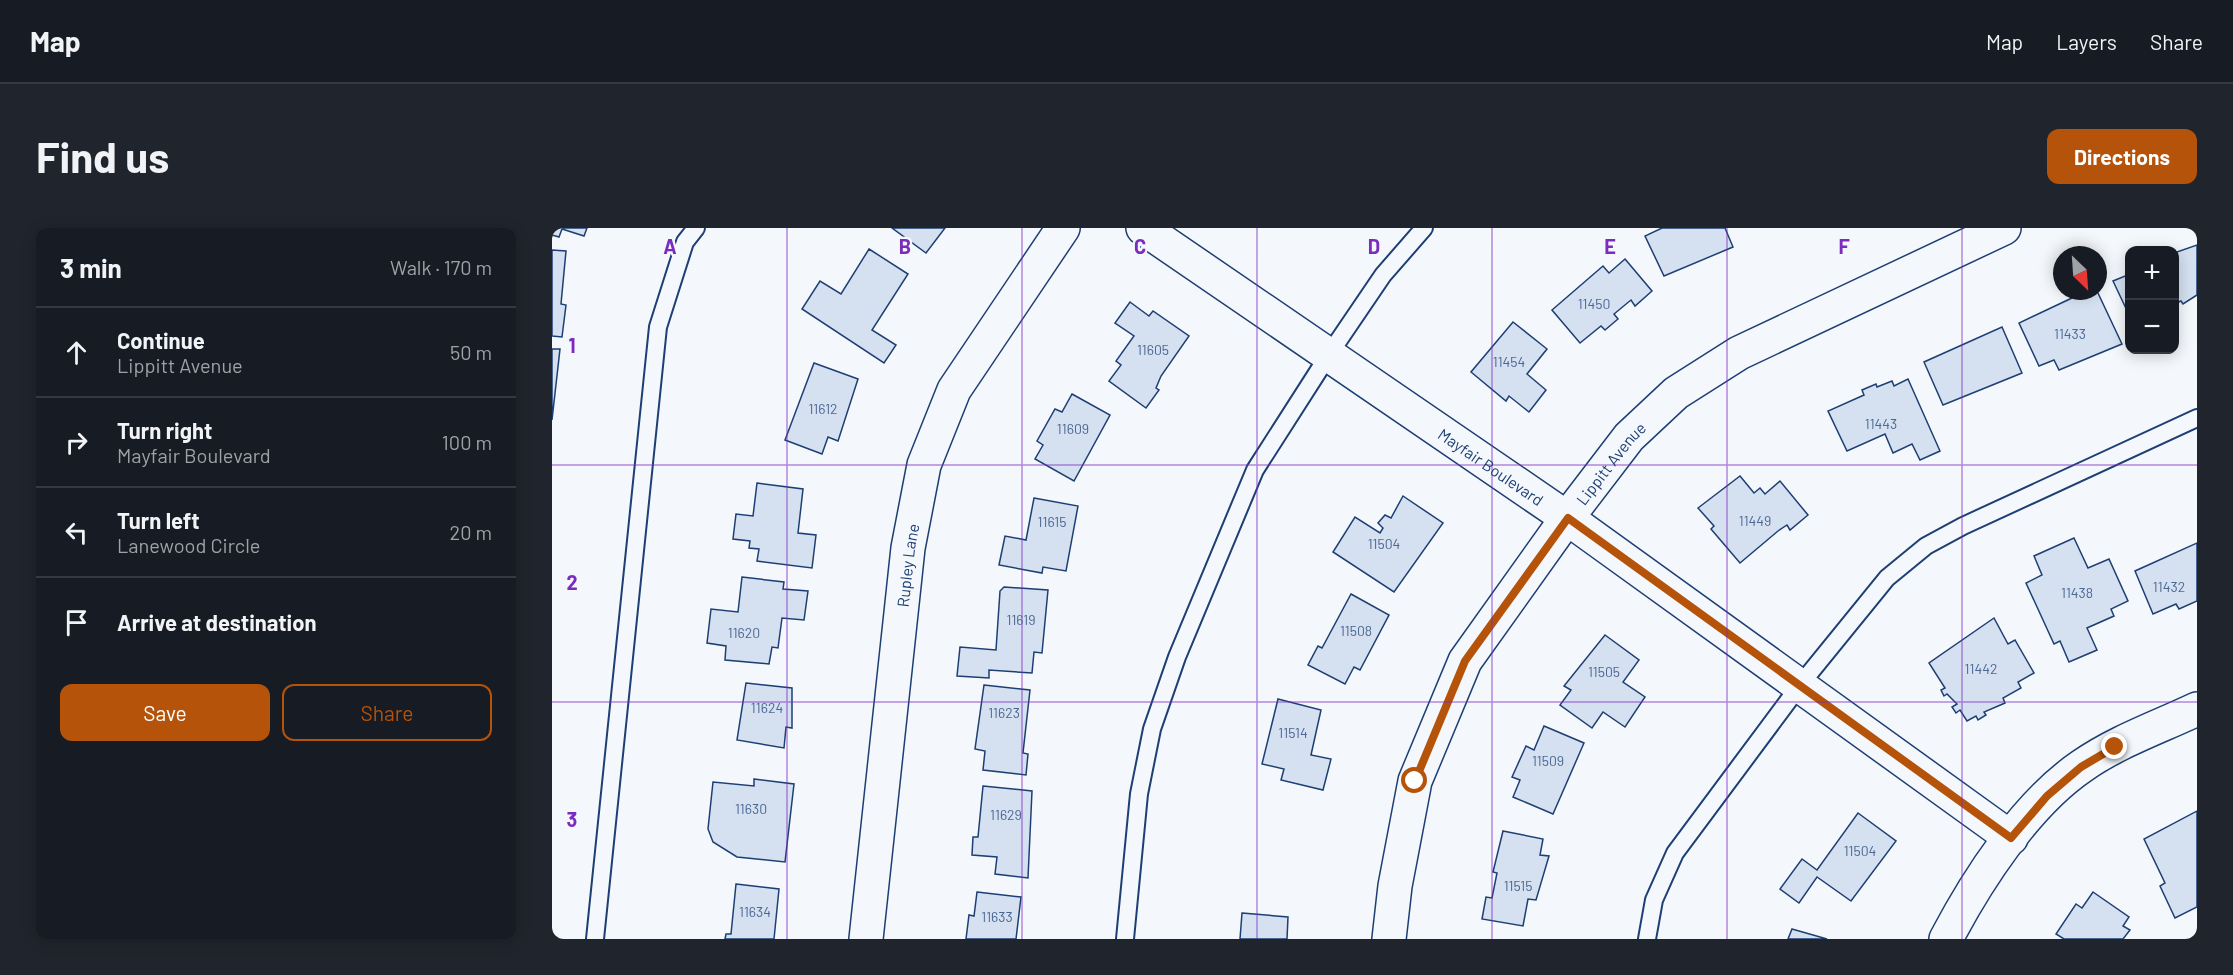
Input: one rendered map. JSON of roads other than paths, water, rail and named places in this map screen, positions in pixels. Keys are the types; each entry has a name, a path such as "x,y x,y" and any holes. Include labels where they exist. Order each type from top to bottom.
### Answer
{"street":[{"name":"Rupley Lane","path":"866,939 908,548 924,465 954,390 1063,228"},
{"name":"Mayfair Boulevard","path":"1143,228 1568,518 2011,838"},
{"name":"Lippitt Avenue","path":"1389,939 1395,886 1415,781 1465,661 1629,437 1676,393 1739,353 2004,228"},
{"path":"1946,939 1964,904 2011,838 2047,796 2081,767 2115,747 2197,709"}],"lane":[{"path":"596,939 658,327 686,242 696,228"},
{"path":"1125,939 1139,794 1152,729 1178,657 1255,470 1383,275 1424,228"},
{"path":"1647,939 1654,900 1675,853 1800,685 1887,578 1926,546 1963,526 2197,418"}]}
